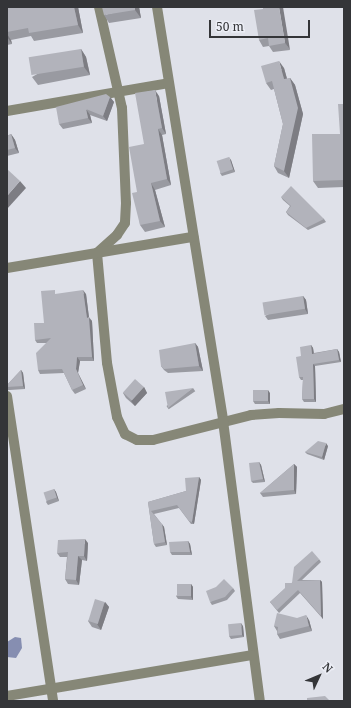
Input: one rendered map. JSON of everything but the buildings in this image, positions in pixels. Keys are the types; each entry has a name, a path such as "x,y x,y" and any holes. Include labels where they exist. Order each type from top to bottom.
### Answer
{"street":[{"path":"97,253 117,235 125,223 126,203 119,91 99,7"},
{"path":"157,7 223,421 252,655 260,701"},
{"path":"7,111 169,83"},
{"path":"7,268 193,237"},
{"path":"97,253 107,363 118,416 125,434 137,440 153,440 223,421 280,412 324,414 344,409"},
{"path":"7,396 53,701"},
{"path":"7,696 52,690 252,655"}],"water":[{"path":"15,637 21,638 22,648 16,658 7,657 7,642"}]}
